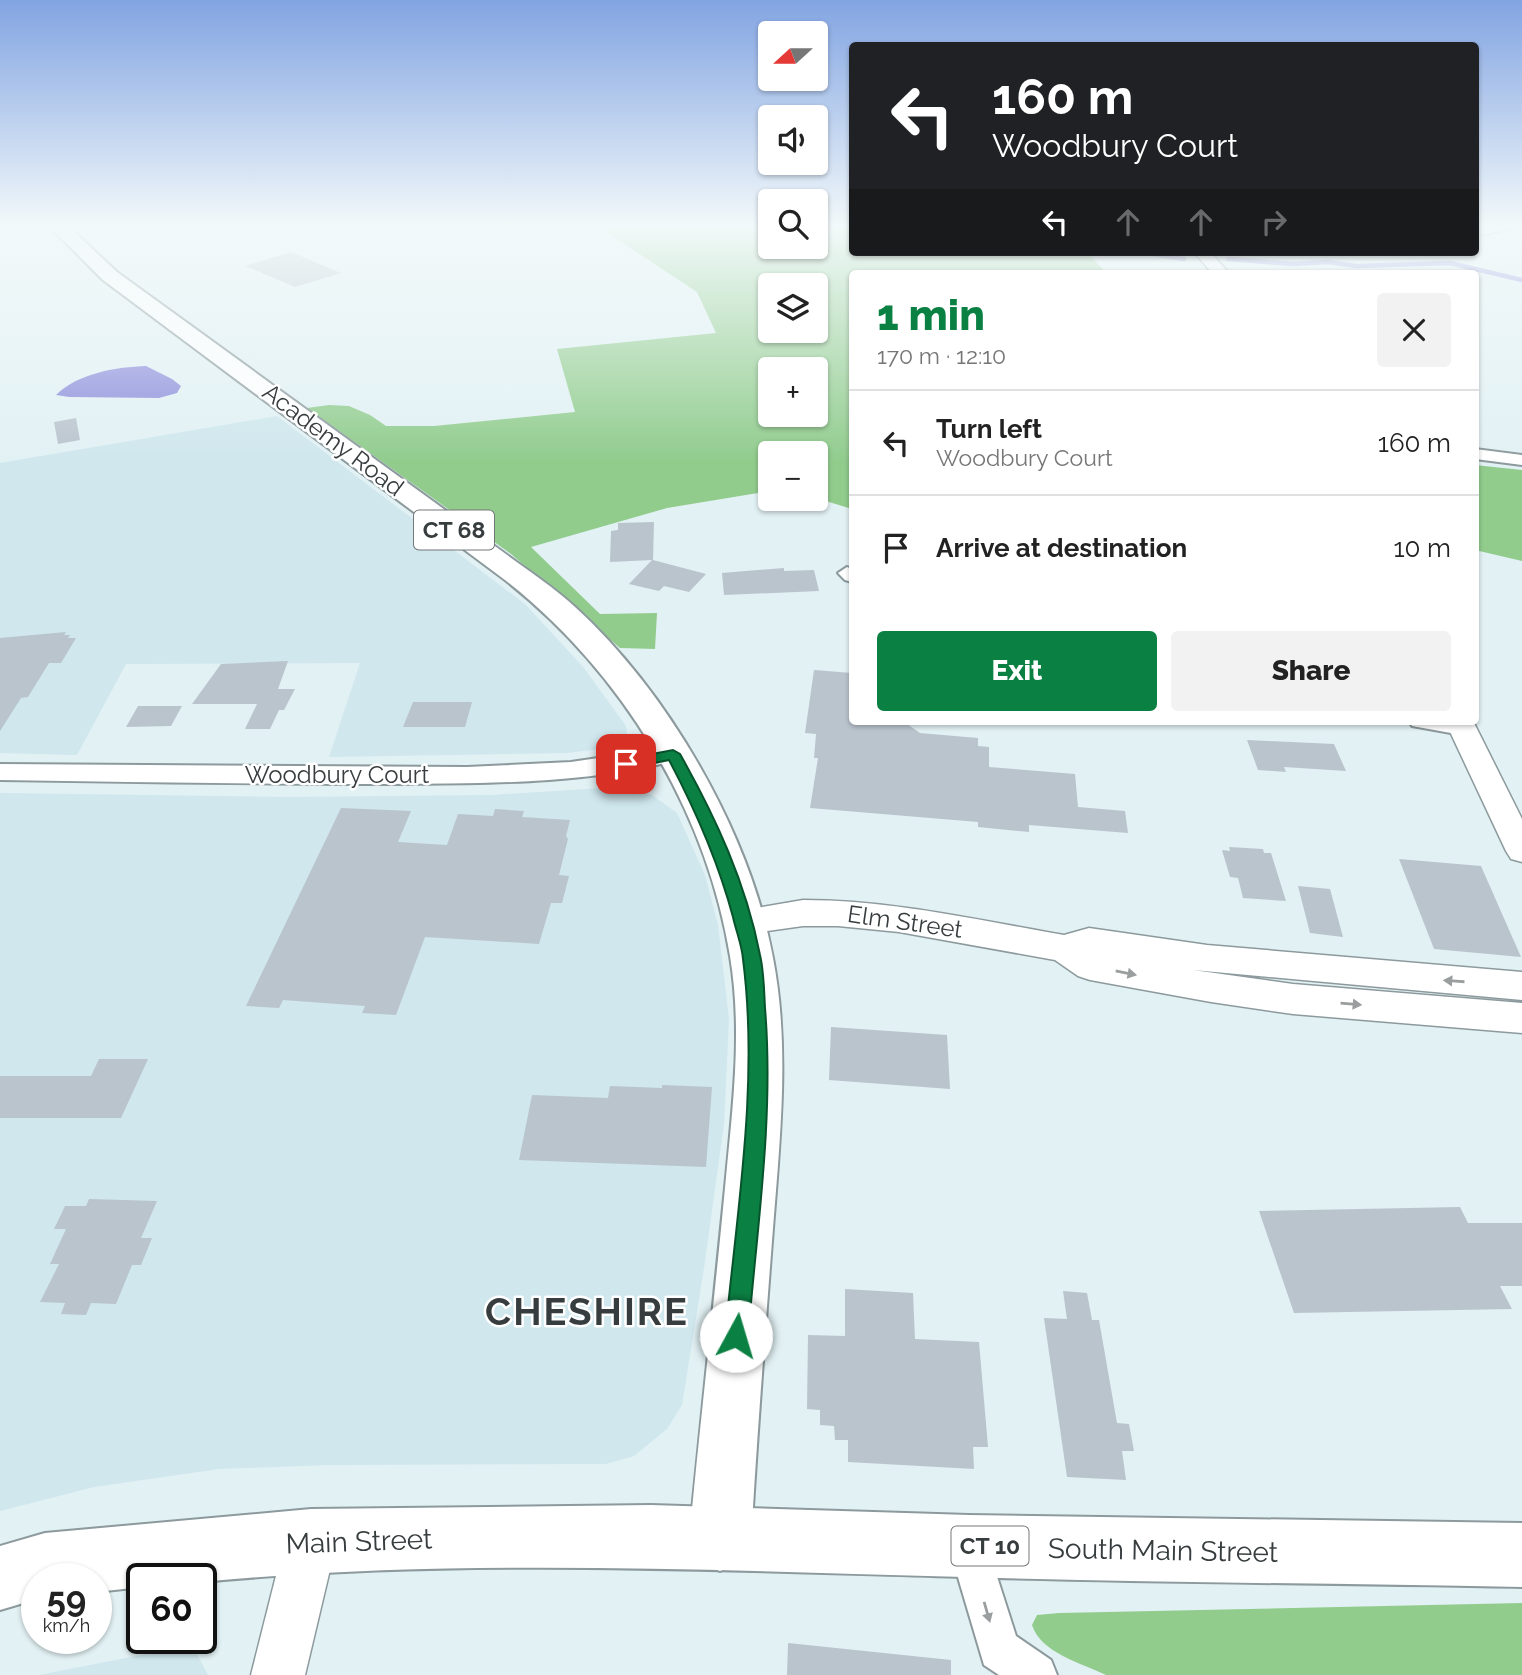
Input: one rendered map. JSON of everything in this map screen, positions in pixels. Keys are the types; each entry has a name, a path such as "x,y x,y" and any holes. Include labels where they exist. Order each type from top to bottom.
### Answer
{"main road":[{"name":"Academy Road","path":"151,306 555,606 623,681 673,754 705,813 729,872 744,921 756,992 759,1052 720,1540"},
{"name":"Main Street","path":"0,1578 45,1565 311,1540 651,1536 720,1540"},
{"name":"South Main Street","path":"720,1540 1522,1555"}],"street":[{"path":"1479,455 1522,460"},
{"path":"1460,725 1522,851"},
{"name":"Woodbury Court","path":"0,772 318,776 529,774 603,767 673,754"},
{"name":"Elm Street","path":"744,921 803,913 838,913 953,928 1064,948 1090,966 1209,973 1413,977 1522,986"},
{"name":"Elm Street","path":"1209,973 1293,999 1522,1018"},
{"path":"1413,977 1426,1010"},
{"path":"278,1675 311,1540"},
{"path":"969,1546 999,1650 1036,1675"}],"shaded area":[{"path":"277,416 525,604 584,668 626,726 627,736 624,741 608,748 567,753 329,757 360,663 126,664 77,755 0,753 0,463"},
{"path":"618,787 652,795 677,813 705,875 718,925 729,1019 724,1124 704,1268 682,1405 667,1429 634,1456 606,1464 330,1465 219,1469 94,1487 0,1511 0,793 286,797 492,795"},
{"path":"146,1654 197,1654 208,1675 39,1675"}],"green space":[{"path":"704,306 758,306 758,343 828,343 828,306 849,306 849,508 828,502 828,441 758,441 758,493 667,508 531,547 600,614 657,613 655,649 620,648 511,554 307,408 349,406 386,426 434,426 575,412 557,349 716,333"},
{"path":"1479,465 1522,470 1522,561 1479,551"},
{"path":"1522,1603 1522,1675 1106,1675 1053,1650 1037,1635 1032,1625 1037,1615 1059,1613"}],"water":[{"path":"146,366 181,386 177,393 159,398 56,395 86,376"}],"building":[{"path":"76,418 80,440 58,444 54,422"},
{"path":"654,522 653,560 706,574 689,592 664,586 659,591 629,584 652,560 610,562 611,531 618,530 618,523"},
{"path":"784,568 784,571 814,570 819,591 724,595 722,573"},
{"path":"66,632 64,635 70,635 68,638 76,638 61,663 49,663 28,697 21,698 0,731 0,638"},
{"path":"288,661 278,689 295,689 284,710 279,710 270,729 245,729 257,704 192,704 221,664"},
{"path":"814,670 849,673 849,725 909,725 920,733 978,738 978,746 989,747 989,767 1075,774 1078,807 1125,811 1128,833 1029,825 1029,832 978,827 978,822 810,808 818,758 814,758 816,734 805,733"},
{"path":"413,702 472,702 465,727 403,727"},
{"path":"138,706 182,706 171,726 126,727"},
{"path":"1247,740 1334,744 1346,771 1284,767 1286,772 1258,770"},
{"path":"341,808 411,811 398,842 447,845 458,814 493,816 495,809 524,811 522,817 570,820 559,875 569,876 562,903 551,903 539,944 425,937 396,1015 362,1013 365,1006 283,1000 279,1008 246,1006"},
{"path":"1229,847 1263,849 1264,853 1271,853 1286,901 1243,898 1238,878 1230,877 1222,850 1230,851"},
{"path":"1399,859 1481,866 1521,957 1434,949"},
{"path":"1298,886 1330,889 1343,937 1310,933"},
{"path":"831,1027 947,1035 950,1089 829,1080"},
{"path":"99,1059 148,1059 121,1118 0,1118 0,1076 91,1076"},
{"path":"662,1085 712,1087 706,1167 519,1160 532,1095 608,1098 610,1086 662,1088"},
{"path":"89,1199 157,1201 141,1238 152,1238 141,1265 132,1265 116,1304 91,1303 86,1315 61,1314 65,1303 40,1302 59,1264 50,1264 66,1229 54,1229 65,1206 86,1206"},
{"path":"1460,1207 1468,1223 1522,1223 1522,1286 1500,1286 1512,1309 1294,1313 1259,1211"},
{"path":"845,1289 913,1293 915,1339 979,1342 988,1447 973,1447 974,1469 848,1462 848,1440 835,1440 834,1426 820,1425 820,1410 807,1409 808,1335 845,1336"},
{"path":"1063,1291 1087,1293 1092,1320 1099,1320 1117,1423 1129,1424 1134,1451 1122,1451 1126,1480 1067,1477 1044,1318 1067,1319"},
{"path":"788,1643 951,1660 951,1675 787,1675"}],"district":[{"name":"CHESHIRE","path":"587,1312"}],"route":[{"path":"626,764 673,754 705,813 729,872 752,957 759,1052 747,1229 736,1336"}]}
